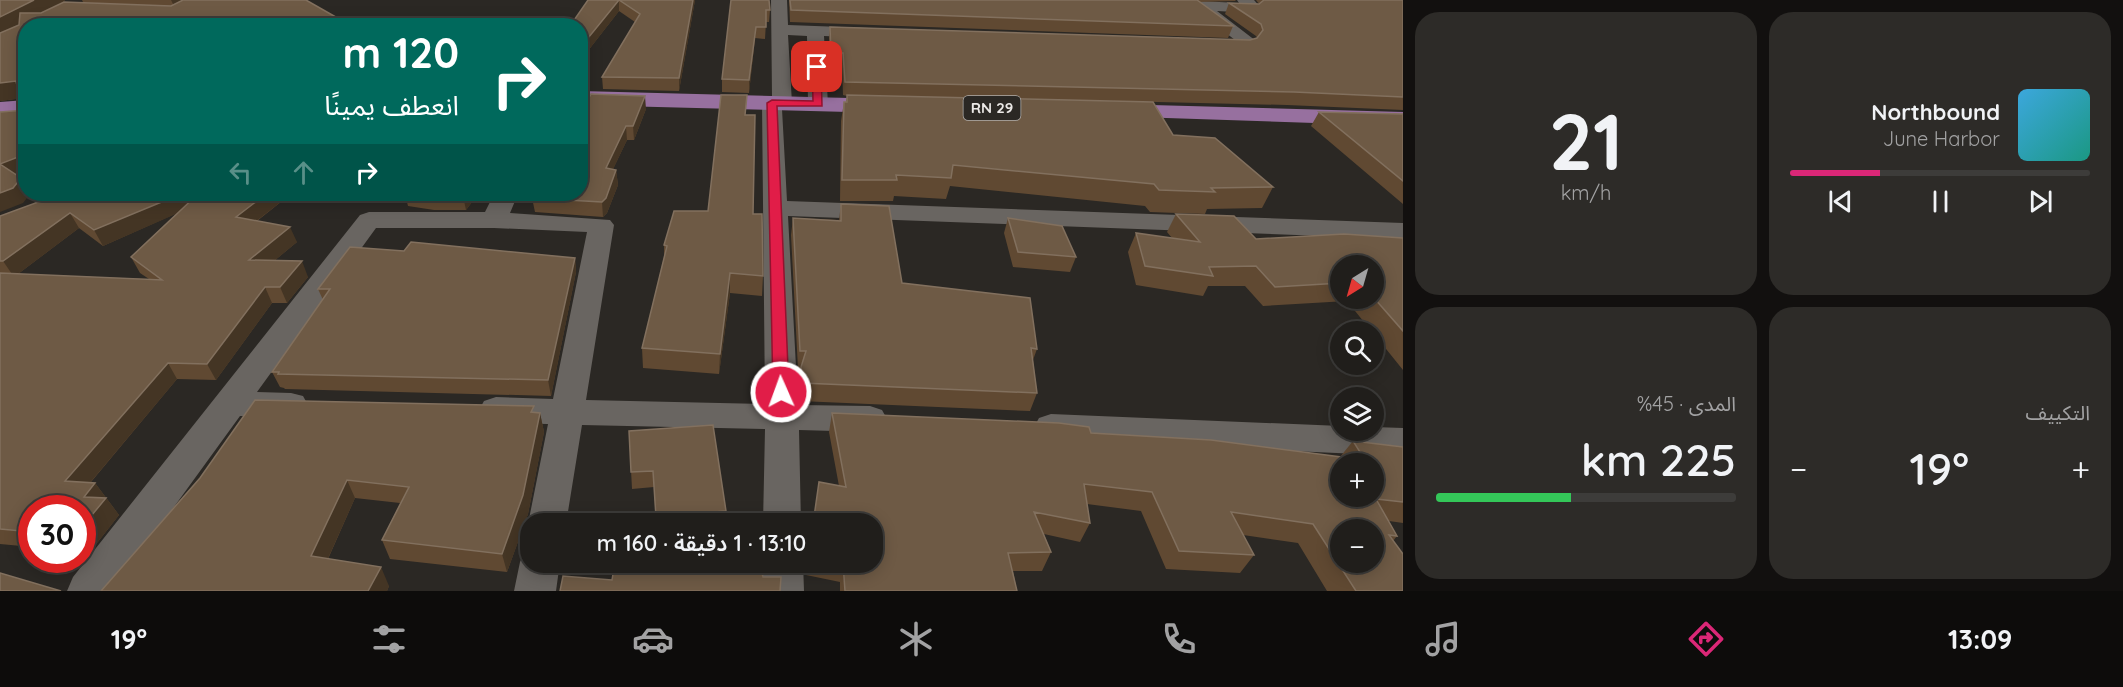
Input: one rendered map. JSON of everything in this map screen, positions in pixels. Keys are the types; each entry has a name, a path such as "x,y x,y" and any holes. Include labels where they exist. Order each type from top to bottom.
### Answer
{"main road":[{"path":"588,98 914,106"},
{"path":"0,109 18,108"},
{"path":"1093,111 1403,119"}],"street":[{"path":"779,0 781,30 775,208 782,415 782,513"},
{"path":"1196,43 1248,44 1248,41 1199,7 1253,8 1245,0"},
{"path":"781,30 887,33"},
{"path":"815,31 818,104"},
{"path":"88,591 369,220 500,207 601,225 549,513"},
{"path":"775,208 1403,231"},
{"path":"230,403 323,405"},
{"path":"463,409 782,415 901,420"},
{"path":"1021,426 1403,442"},
{"path":"535,591 538,573"},
{"path":"783,573 783,591"}],"building":[{"path":"0,0 34,0 0,17"},
{"path":"183,0 306,0 338,18 20,18 20,13 41,13 64,2 171,6"},
{"path":"588,0 619,0 588,38 588,18 576,18"},
{"path":"619,0 693,0 679,78 602,77 640,14"},
{"path":"731,0 769,0 770,10 766,10 766,27 756,27 749,80 722,79"},
{"path":"790,0 1197,0 1233,26 791,10"},
{"path":"1264,0 1403,0 1403,97 1294,92 845,82 843,53 831,53 830,27 1250,40 1257,38 1263,30 1261,24 1229,3 1259,4"},
{"path":"18,25 18,90 16,81 0,83 0,33"},
{"path":"591,94 645,96 633,126 626,126 606,168 616,170 606,198 602,202 584,201 588,201 588,99"},
{"path":"721,95 747,95 745,115 755,115 753,214 762,214 763,276 730,273 720,354 642,348 667,246 664,245 674,211 708,211"},
{"path":"847,95 1153,102 1173,135 1215,138 1273,187 1211,188 1215,192 1159,190 1154,184 953,165 951,178 896,175 897,180 842,180 844,102 847,102"},
{"path":"18,111 18,157 0,164 0,112"},
{"path":"1319,112 1403,114 1403,181"},
{"path":"0,164 18,176 18,182 13,188 0,193"},
{"path":"41,201 164,201 94,230 70,213 3,261 0,261 0,216"},
{"path":"191,201 257,201 236,217 290,227 249,260 302,261 280,287 265,287 207,364 168,363 65,481 95,483 86,495 18,495 18,531 0,529 0,273 162,280 131,257"},
{"path":"841,204 889,206 902,283 1030,298 1037,349 1031,348 1037,393 802,383 801,367 806,351 800,351 793,218 841,221"},
{"path":"1176,214 1234,216 1256,239 1344,234 1403,238 1403,331 1384,309 1384,255 1330,255 1330,284 1275,287 1256,266 1209,267 1213,276 1145,266 1136,233 1200,242"},
{"path":"1008,218 1062,226 1076,257 1018,252"},
{"path":"411,242 575,258 548,380 278,374 279,372 272,372 330,289 318,289 350,247 404,251"},
{"path":"255,400 534,406 531,412 540,413 523,495 502,554 382,540 409,487 347,480 311,556 381,567 368,591 101,591 200,478"},
{"path":"832,413 1059,423 1089,427 1091,433 1211,440 1330,455 1330,507 1381,507 1397,536 1389,535 1403,554 1403,591 1356,591 1344,573 1384,573 1384,519 1330,519 1330,550 1313,524 1231,512 1254,555 1179,551 1152,492 1084,484 1090,523 1034,512 1051,552 1008,553 1017,591 845,591 844,573 883,573 883,513 815,513 819,482 846,487"},
{"path":"713,425 726,511 656,513 653,471 631,472 629,431"},
{"path":"1353,441 1403,447 1403,502 1384,500 1384,453 1361,453"},
{"path":"96,498 106,498 96,510"},
{"path":"0,573 61,591 0,591"},
{"path":"613,573 762,573 763,577 781,577 780,591 560,591 563,576 612,580"}],"route":[{"path":"781,392 772,103 818,104 817,67"}]}
